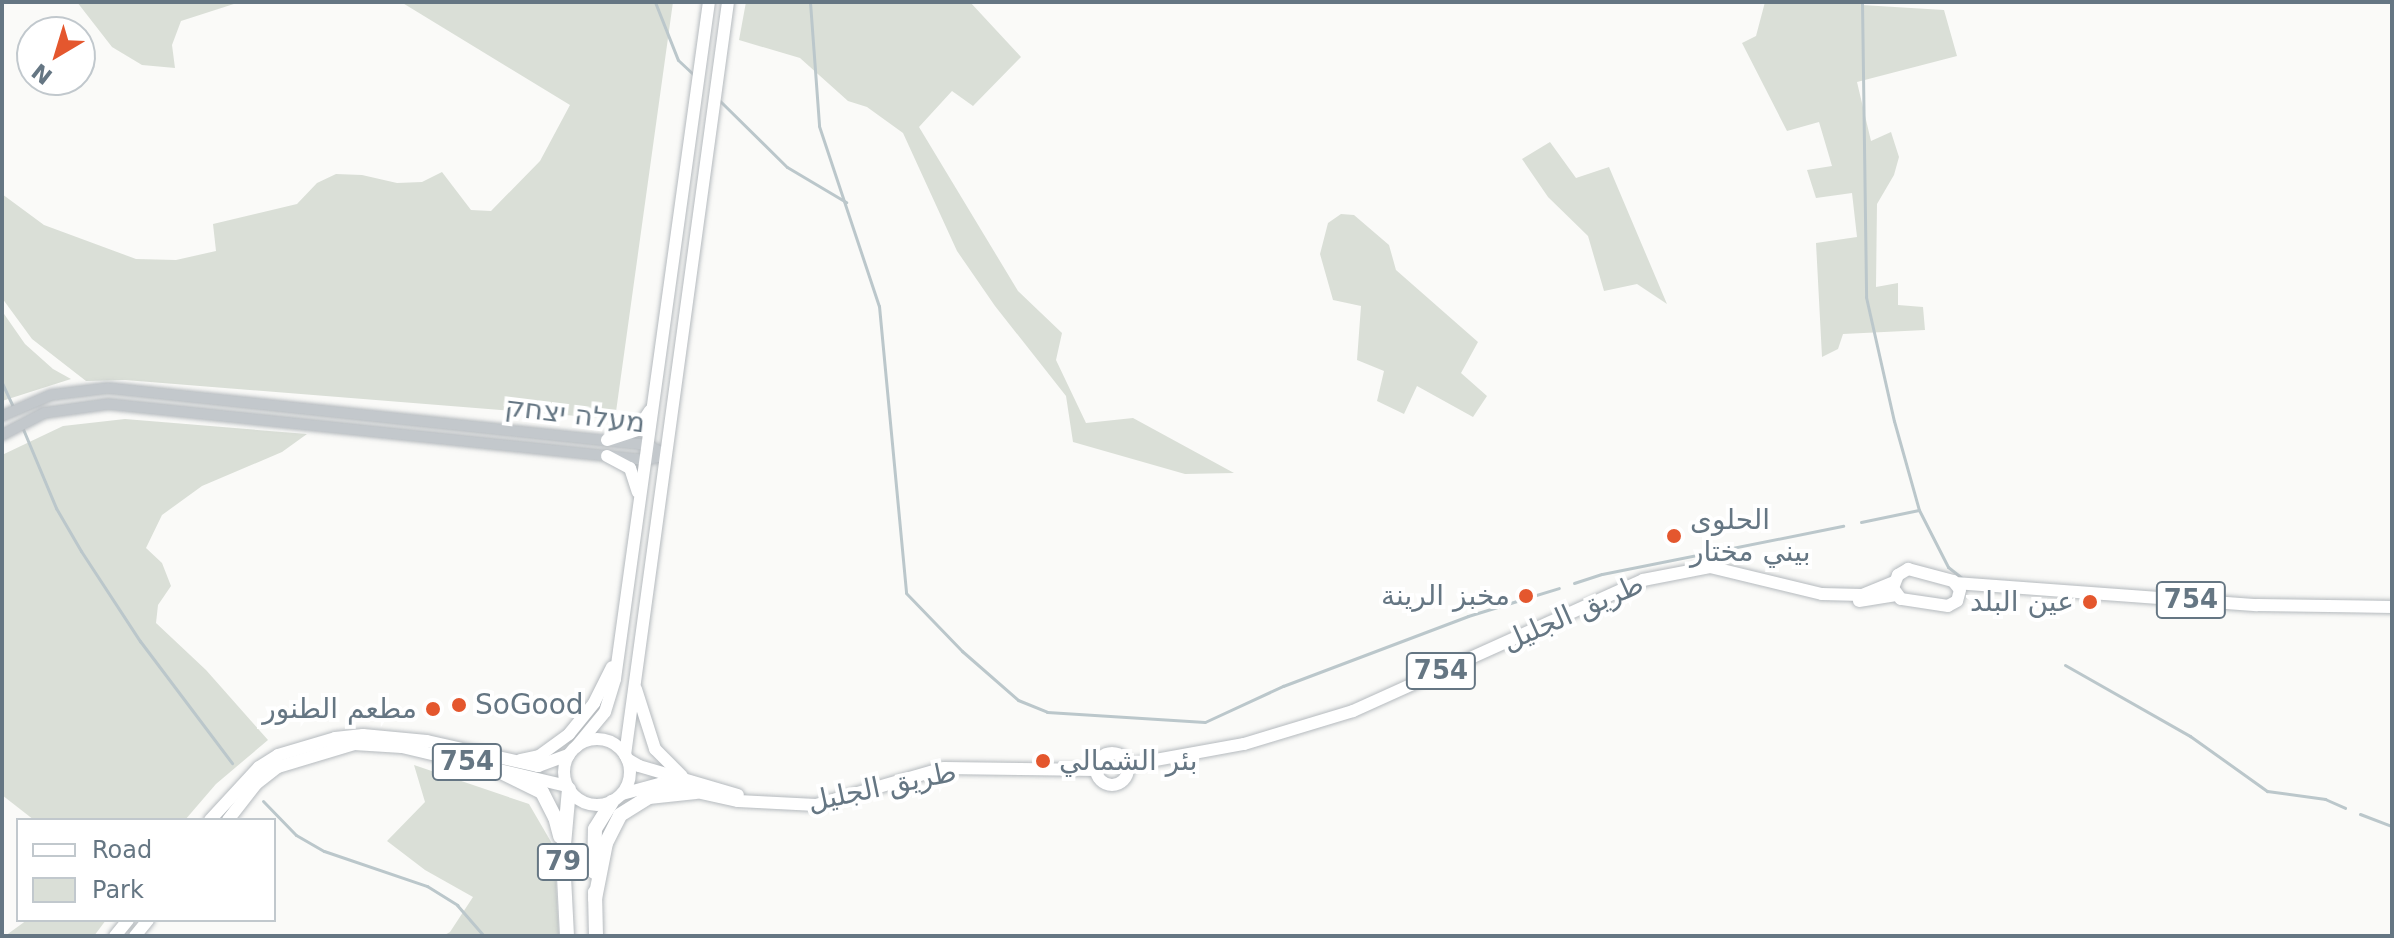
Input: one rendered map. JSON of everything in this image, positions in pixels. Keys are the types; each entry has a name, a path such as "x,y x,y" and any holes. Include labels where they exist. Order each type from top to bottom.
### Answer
{"highway":[{"path":"495,769 542,792 555,817 563,848"},
{"path":"595,899 606,843 620,815 649,797 694,786"},
{"name":"79","path":"567,936 563,848 568,788"},
{"name":"79","path":"596,936 595,829 617,798"}],"main road":[{"path":"568,788 564,768 572,751 605,712 614,687 709,2"},
{"path":"617,798 629,780 626,757 634,680 728,2"},
{"path":"607,440 637,430 649,415 654,400"},
{"path":"607,456 631,470 640,502"},
{"name":"طريق الجليل","path":"1128,765 1244,744 1353,711 1643,580 1710,567 1748,575 1825,600 1865,601 1895,588 1902,571 1908,569 1957,589"},
{"name":"754","path":"1957,589 1990,585 2257,605 2392,607"},
{"path":"1895,588 1910,602 1948,606 1953,605 1957,589"},
{"path":"513,761 539,756 569,734 594,703 618,654"},
{"path":"634,680 655,749 672,769 694,786"},
{"name":"754","path":"212,818 259,767 278,755 335,738 363,735 427,741 513,761 545,765 601,740 614,744 639,766 694,786"},
{"name":"754","path":"230,818 256,784 278,767 354,744 402,747 495,769 568,788 576,798 591,805 651,784 694,786"},
{"path":"1110,753 1122,755 1128,765 1126,777 1116,784 1105,783 1096,770 1100,758 1110,753"},
{"name":"طريق الجليل","path":"694,786 764,803 816,805 944,768 1096,770"}],"street":[{"name":"מעלה יצחק","path":"2,416 39,399 78,390 138,391 607,440 648,445 666,455"},
{"name":"מעלה יצחק","path":"2,435 34,417 80,405 137,406 646,460 666,455"}],"green space":[{"path":"77,2 240,2 181,21 172,45 175,68 142,65 112,47 96,26 96,16 88,16"},
{"path":"401,2 673,2 615,419 125,380 86,381 32,339 2,298 2,194 44,225 136,259 176,260 216,251 213,224 297,204 317,183 336,174 362,175 397,183 422,182 442,172 471,210 491,211 540,161 570,105"},
{"path":"746,2 970,2 1021,57 973,106 952,91 919,127 1018,291 1062,333 1056,360 1086,423 1133,418 1234,473 1185,474 1073,442 1066,396 995,306 957,251 903,133 867,107 848,101 800,58 739,40"},
{"path":"1765,2 1859,2 1862,5 1944,10 1957,56 1857,82 1871,141 1891,132 1899,157 1894,175 1877,204 1876,287 1898,283 1898,305 1923,307 1925,330 1843,334 1838,349 1822,357 1816,243 1857,237 1852,193 1816,198 1807,170 1832,166 1819,122 1787,131 1742,43 1756,36"},
{"path":"1550,142 1576,178 1609,167 1667,304 1637,284 1604,291 1588,236 1548,197 1522,159"},
{"path":"1341,214 1354,215 1389,245 1396,270 1478,342 1461,373 1487,396 1473,417 1417,386 1404,414 1377,401 1384,371 1357,360 1361,306 1333,300 1320,254 1328,223"},
{"path":"2,311 25,344 53,369 71,379 2,401"},
{"path":"125,419 307,434 282,452 202,486 162,515 146,548 162,563 171,586 158,605 156,623 206,670 268,740 216,784 187,818 31,818 2,795 2,455 63,426"},
{"path":"414,765 529,804 554,847 559,936 443,936 450,932 473,897 425,870 387,841 425,802"},
{"path":"24,922 104,922 94,936 5,936"}],"waterway":[{"path":"655,2 678,60 694,75"},
{"path":"810,2 819,126 879,306 906,593 962,651 1018,700 1047,712 1205,722 1283,686 1468,616 1559,588"},
{"path":"1862,2 1866,297 1894,421 1919,510 1948,567 1962,578"},
{"path":"719,100 787,167 846,202"},
{"path":"2,383 13,407"},
{"path":"23,429 56,508 81,551 140,641 232,763"},
{"path":"1861,522 1919,510"},
{"path":"1574,583 1602,574 1843,526"},
{"path":"2065,665 2190,736 2267,791 2325,799 2345,808"},
{"path":"263,801 296,835 324,851 427,886 457,905 484,936"},
{"path":"2360,814 2392,826"}],"place":[{"name":"الحلوى بيني مختار","path":"1674,536"},
{"name":"مخبز الرينة","path":"1526,596"},
{"name":"عين البلد","path":"2090,602"},
{"name":"SoGood","path":"459,705"},
{"name":"مطعم الطنور","path":"433,709"},
{"name":"بئر الشمالي","path":"1043,761"}]}
